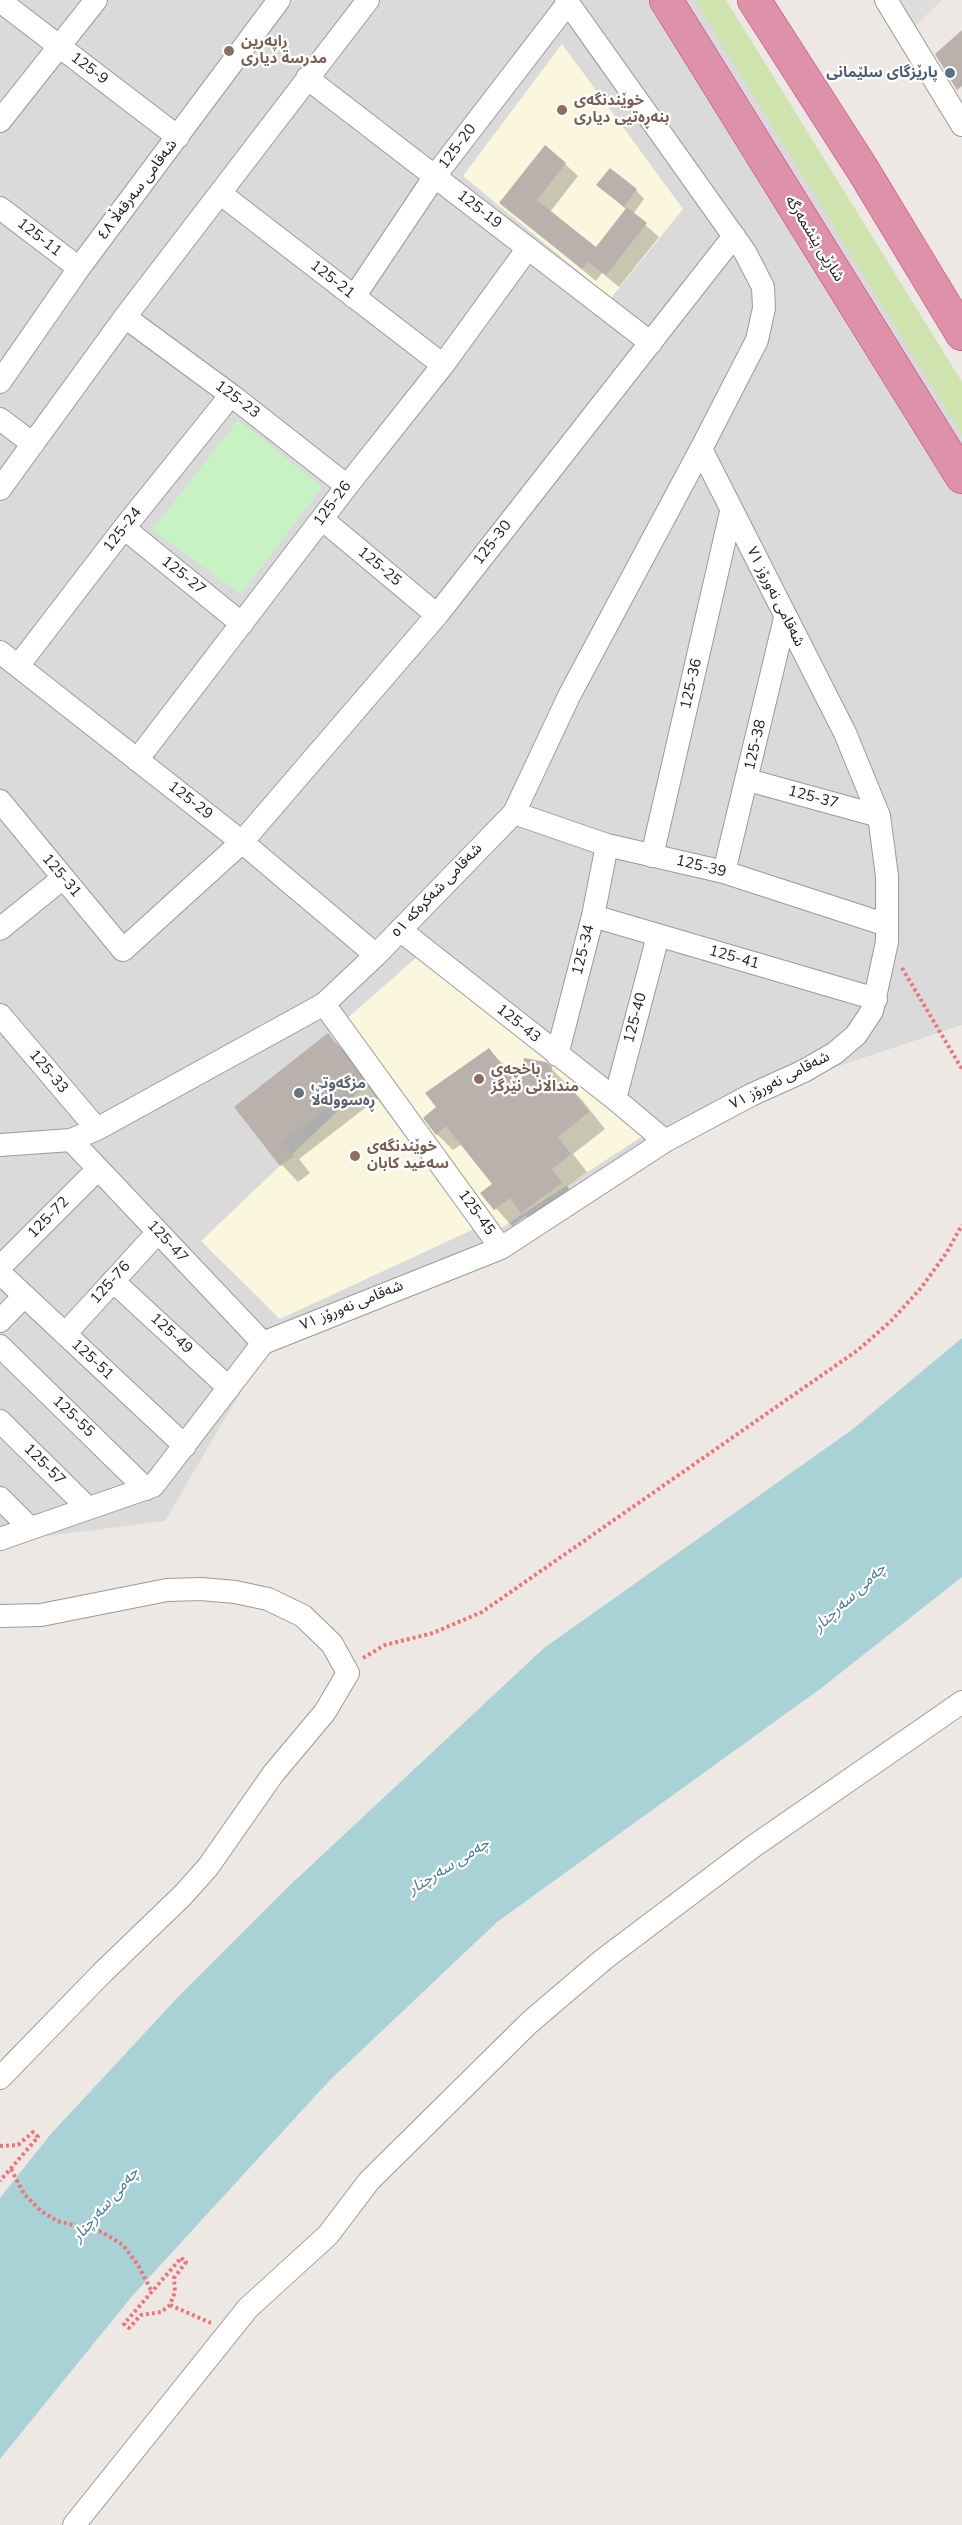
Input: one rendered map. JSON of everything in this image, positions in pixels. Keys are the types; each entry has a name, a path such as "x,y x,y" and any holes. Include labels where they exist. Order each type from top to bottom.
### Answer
{"highway":[{"name":"شاڕێی پێشمەرگە","path":"666,0 962,477"},
{"path":"754,0 863,170 962,334"}],"street":[{"path":"0,121 96,0"},
{"name":"شەقامی سەرقەڵا ٤٨","path":"0,382 79,268 279,0"},
{"path":"0,489 125,317 368,0"},
{"path":"886,0 962,125"},
{"name":"125-9","path":"0,1 178,137"},
{"path":"567,1 734,236 763,287 764,309 757,340 701,449"},
{"name":"125-20","path":"354,297 435,177 567,1"},
{"name":"125-19","path":"307,78 651,343"},
{"name":"125-21","path":"221,194 443,365"},
{"name":"125-11","path":"0,208 79,268"},
{"name":"125-30","path":"123,950 242,842 437,615 734,236"},
{"name":"125-26","path":"137,760 346,486 443,365 528,248"},
{"name":"125-23","path":"125,317 231,395 346,486"},
{"name":"125-24","path":"18,666 124,528 231,395"},
{"path":"0,419 33,444"},
{"name":"شەقامی نەورۆز ٧١","path":"263,1343 501,1248 665,1141 835,1053 866,1023 876,999 887,934 887,876 879,816 844,732 701,449"},
{"name":"شەقامی شەکرەکە ٥١","path":"0,1145 72,1140 97,1129 324,1004 375,955 514,813 569,696 701,449"},
{"name":"125-36","path":"652,856 732,512"},
{"name":"125-25","path":"322,519 437,615"},
{"name":"125-27","path":"124,528 242,624"},
{"name":"125-38","path":"724,872 748,780 785,618"},
{"name":"125-29","path":"0,652 242,842 375,955"},
{"name":"125-37","path":"748,780 879,816"},
{"name":"125-31","path":"0,801 123,950"},
{"name":"125-39","path":"514,813 607,844 724,872 887,934"},
{"name":"125-34","path":"557,1055 592,916 607,844"},
{"path":"0,929 63,878"},
{"name":"125-41","path":"592,916 876,999"},
{"name":"125-43","path":"400,930 665,1141"},
{"name":"125-40","path":"615,1099 658,936"},
{"name":"125-45","path":"324,1004 501,1248"},
{"name":"125-33","path":"0,1015 97,1129"},
{"name":"125-47","path":"72,1140 263,1343"},
{"name":"125-72","path":"0,1268 98,1169"},
{"name":"125-76","path":"65,1334 158,1232"},
{"name":"125-51","path":"0,1273 185,1446"},
{"name":"125-49","path":"113,1281 229,1388"},
{"path":"0,1321 24,1296"},
{"path":"0,1539 153,1486 263,1343"},
{"name":"125-55","path":"0,1346 146,1489"},
{"name":"125-57","path":"0,1421 88,1508"},
{"path":"0,1498 30,1528"},
{"path":"0,1616 41,1615 167,1590 201,1589 235,1592 268,1599 303,1617 332,1644 348,1673 325,1712 267,1781 208,1867 183,1895 103,1972 0,2078"},
{"path":"74,2525 228,2331 270,2286 328,2235 369,2181 494,2055 566,1989 762,1840 962,1702"}],"path":[{"path":"887,934 962,1069"},
{"path":"348,1673 364,1656 385,1645 433,1633 482,1612 858,1350 891,1321 921,1288 947,1252 962,1225"},
{"path":"0,2146 23,2144 33,2133 38,2137 0,2181"},
{"path":"11,2169 24,2193 41,2211 57,2221 102,2232 123,2245 138,2265 152,2292"},
{"path":"182,2258 186,2262 174,2278 175,2292 170,2305 160,2312 141,2315 129,2328 124,2324 182,2258"},
{"path":"170,2305 228,2331"}],"shaded area":[{"path":"0,0 713,0 962,408 962,1025 751,1095 501,1248 272,1338 165,1521 0,1542"},
{"path":"900,0 942,0 915,26"},
{"name":"خوێندنگەی بنەڕەتیی دیاری","path":"562,44 683,209 611,298 463,176"},
{"name":"باخچەی منداڵانی نێرگز","path":"418,956 643,1136 498,1230 343,1022"},
{"name":"خوێندنگەی سەعید کابان","path":"366,1084 474,1229 280,1319 201,1241"}],"green space":[{"path":"695,0 726,0 962,382 962,435"},
{"path":"238,420 322,487 241,594 152,530"}],"water":[{"name":"چەمی سەرچنار","path":"962,1338 962,1577 820,1689 497,1922 329,2081 133,2295 0,2459 0,2198 50,2135 179,1996 288,1887 544,1648 853,1429"}],"building":[{"name":"پارێزگای سلێمانی","path":"962,30 962,86 957,90 935,54"},
{"path":"545,145 566,163 537,200 596,247 627,207 647,223 606,275 588,262 582,269 499,203"},
{"path":"610,168 637,189 624,207 596,185"},
{"name":"مزگەوتی ڕەسوولەڵا","path":"328,1033 363,1080 283,1142 294,1156 280,1166 234,1107"},
{"path":"489,1048 520,1090 524,1058 546,1062 552,1067 549,1094 566,1082 589,1112 558,1137 571,1154 552,1169 562,1183 521,1213 510,1198 494,1210 480,1193 492,1184 446,1126 436,1135 423,1118 436,1107 425,1093"}],"place":[{"name":"ڕاپەڕین مدرسة ديارى","path":"229,51"},
{"name":"پارێزگای سلێمانی","path":"950,73"},
{"name":"خوێندنگەی بنەڕەتیی دیاری","path":"562,110"},
{"name":"باخچەی منداڵانی نێرگز","path":"479,1079"},
{"name":"مزگەوتی ڕەسوولەڵا","path":"299,1093"},
{"name":"خوێندنگەی سەعید کابان","path":"355,1156"}]}
